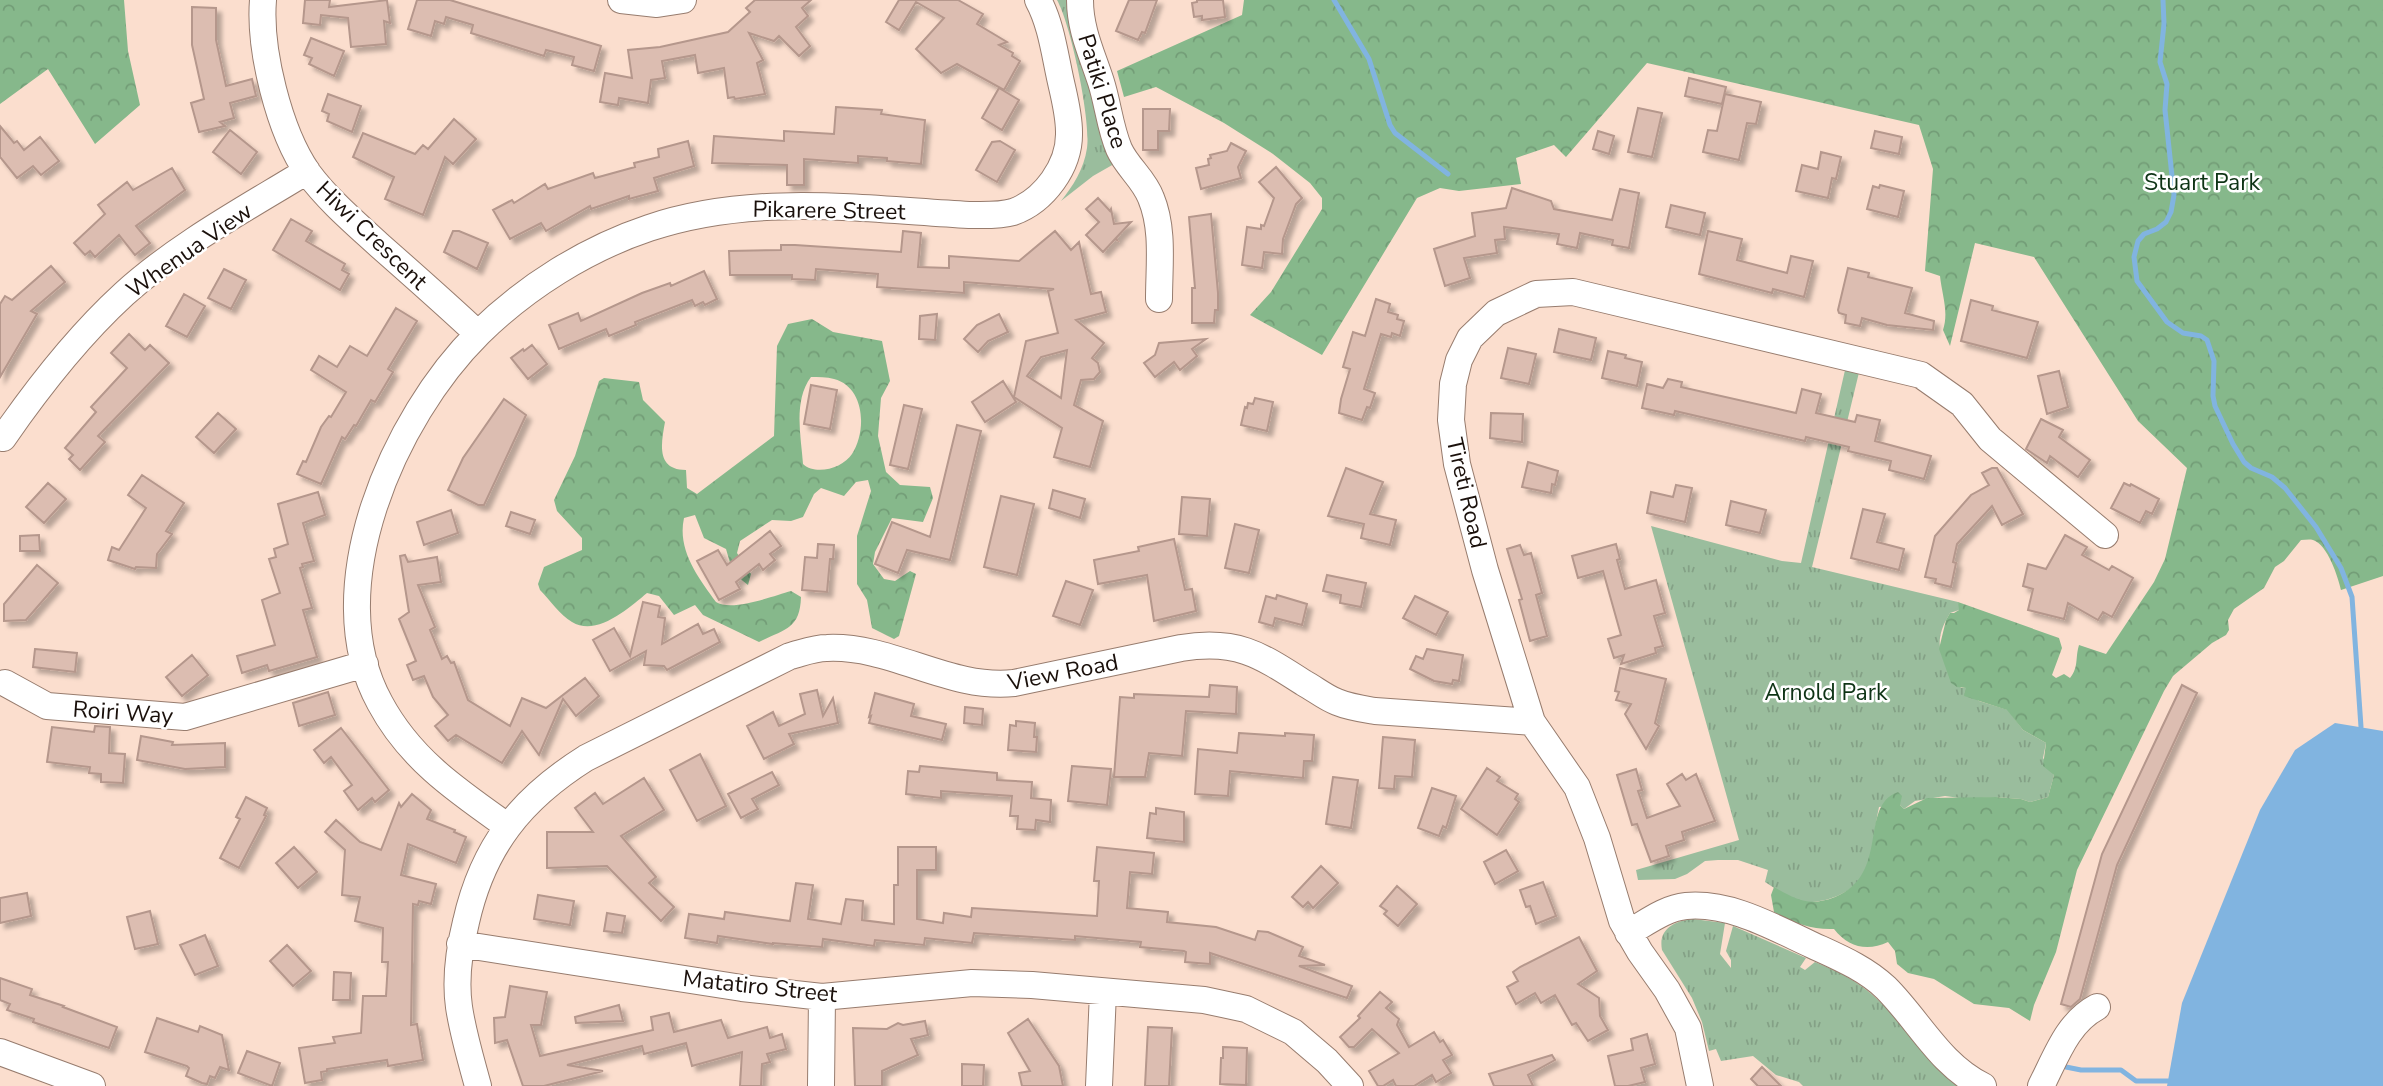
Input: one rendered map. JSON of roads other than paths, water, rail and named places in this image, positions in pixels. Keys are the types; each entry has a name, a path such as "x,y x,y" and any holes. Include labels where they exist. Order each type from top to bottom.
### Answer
{"street":[{"name":"Hiwi Crescent","path":"263,0 262,22 271,84 293,143 307,171 347,216 478,334"},
{"path":"621,0 642,4 677,1"},
{"name":"Pikarere Street","path":"507,826 450,785 405,743 378,701 365,664 359,638 356,599 364,541 382,483 406,432 443,377 478,334 527,293 588,254 616,240 667,222 713,212 782,204 995,214 1012,212 1037,198 1054,180 1070,135 1046,20 1038,0"},
{"name":"Patiki Place","path":"1080,0 1080,16 1086,42 1101,82 1114,137 1125,160 1152,198 1159,230 1159,299"},
{"name":"Whenua View","path":"3,438 48,375 125,293 187,246 307,171"},
{"name":"Tireti Road","path":"1700,1086 1688,1028 1678,1007 1628,933 1616,906 1597,838 1577,787 1532,722 1489,582 1457,464 1451,420 1453,384 1458,360 1470,338 1496,313 1536,294 1573,292 1921,375 1962,404 1990,439 2105,535"},
{"name":"View Road","path":"477,1086 459,1007 457,982 460,944 477,881 488,855 507,826 531,799 559,775 586,758 790,656 826,648 860,651 960,680 994,685 1014,684 1191,646 1225,646 1258,654 1328,697 1353,707 1375,711 1532,722"},
{"name":"Roiri Way","path":"5,683 47,706 185,716 365,664"},
{"path":"1628,933 1657,916 1685,906 1725,910 1762,923 1849,962 1877,980 1942,1055 1983,1086"},
{"name":"Matatiro Street","path":"460,944 742,988 822,997 972,983 1032,985 1205,1000 1246,1009 1293,1032 1328,1061 1350,1086"},
{"path":"1099,1086 1102,992"},
{"path":"821,1086 822,997"},
{"path":"2041,1086 2065,1038 2085,1014 2097,1007"},
{"path":"0,1052 92,1086"}],"water":[{"path":"2335,723 2383,731 2383,1086 2167,1086 2182,1003 2260,810 2295,750"}],"waterway":[{"path":"1334,0 1369,59 1395,133 1448,174"},
{"path":"2163,0 2164,24 2160,62 2167,84 2165,110 2174,195 2166,222 2144,234 2138,241 2134,257 2137,281 2167,322 2183,333 2201,336 2207,340 2214,361 2215,406 2233,444 2251,468 2272,477 2285,488 2316,527 2341,568 2352,597 2361,727"},
{"path":"2066,1067 2081,1070 2121,1070 2136,1081 2168,1081"}],"park label":[{"name":"Stuart Park","path":"2202,182"},
{"name":"Arnold Park","path":"1826,692"}]}
